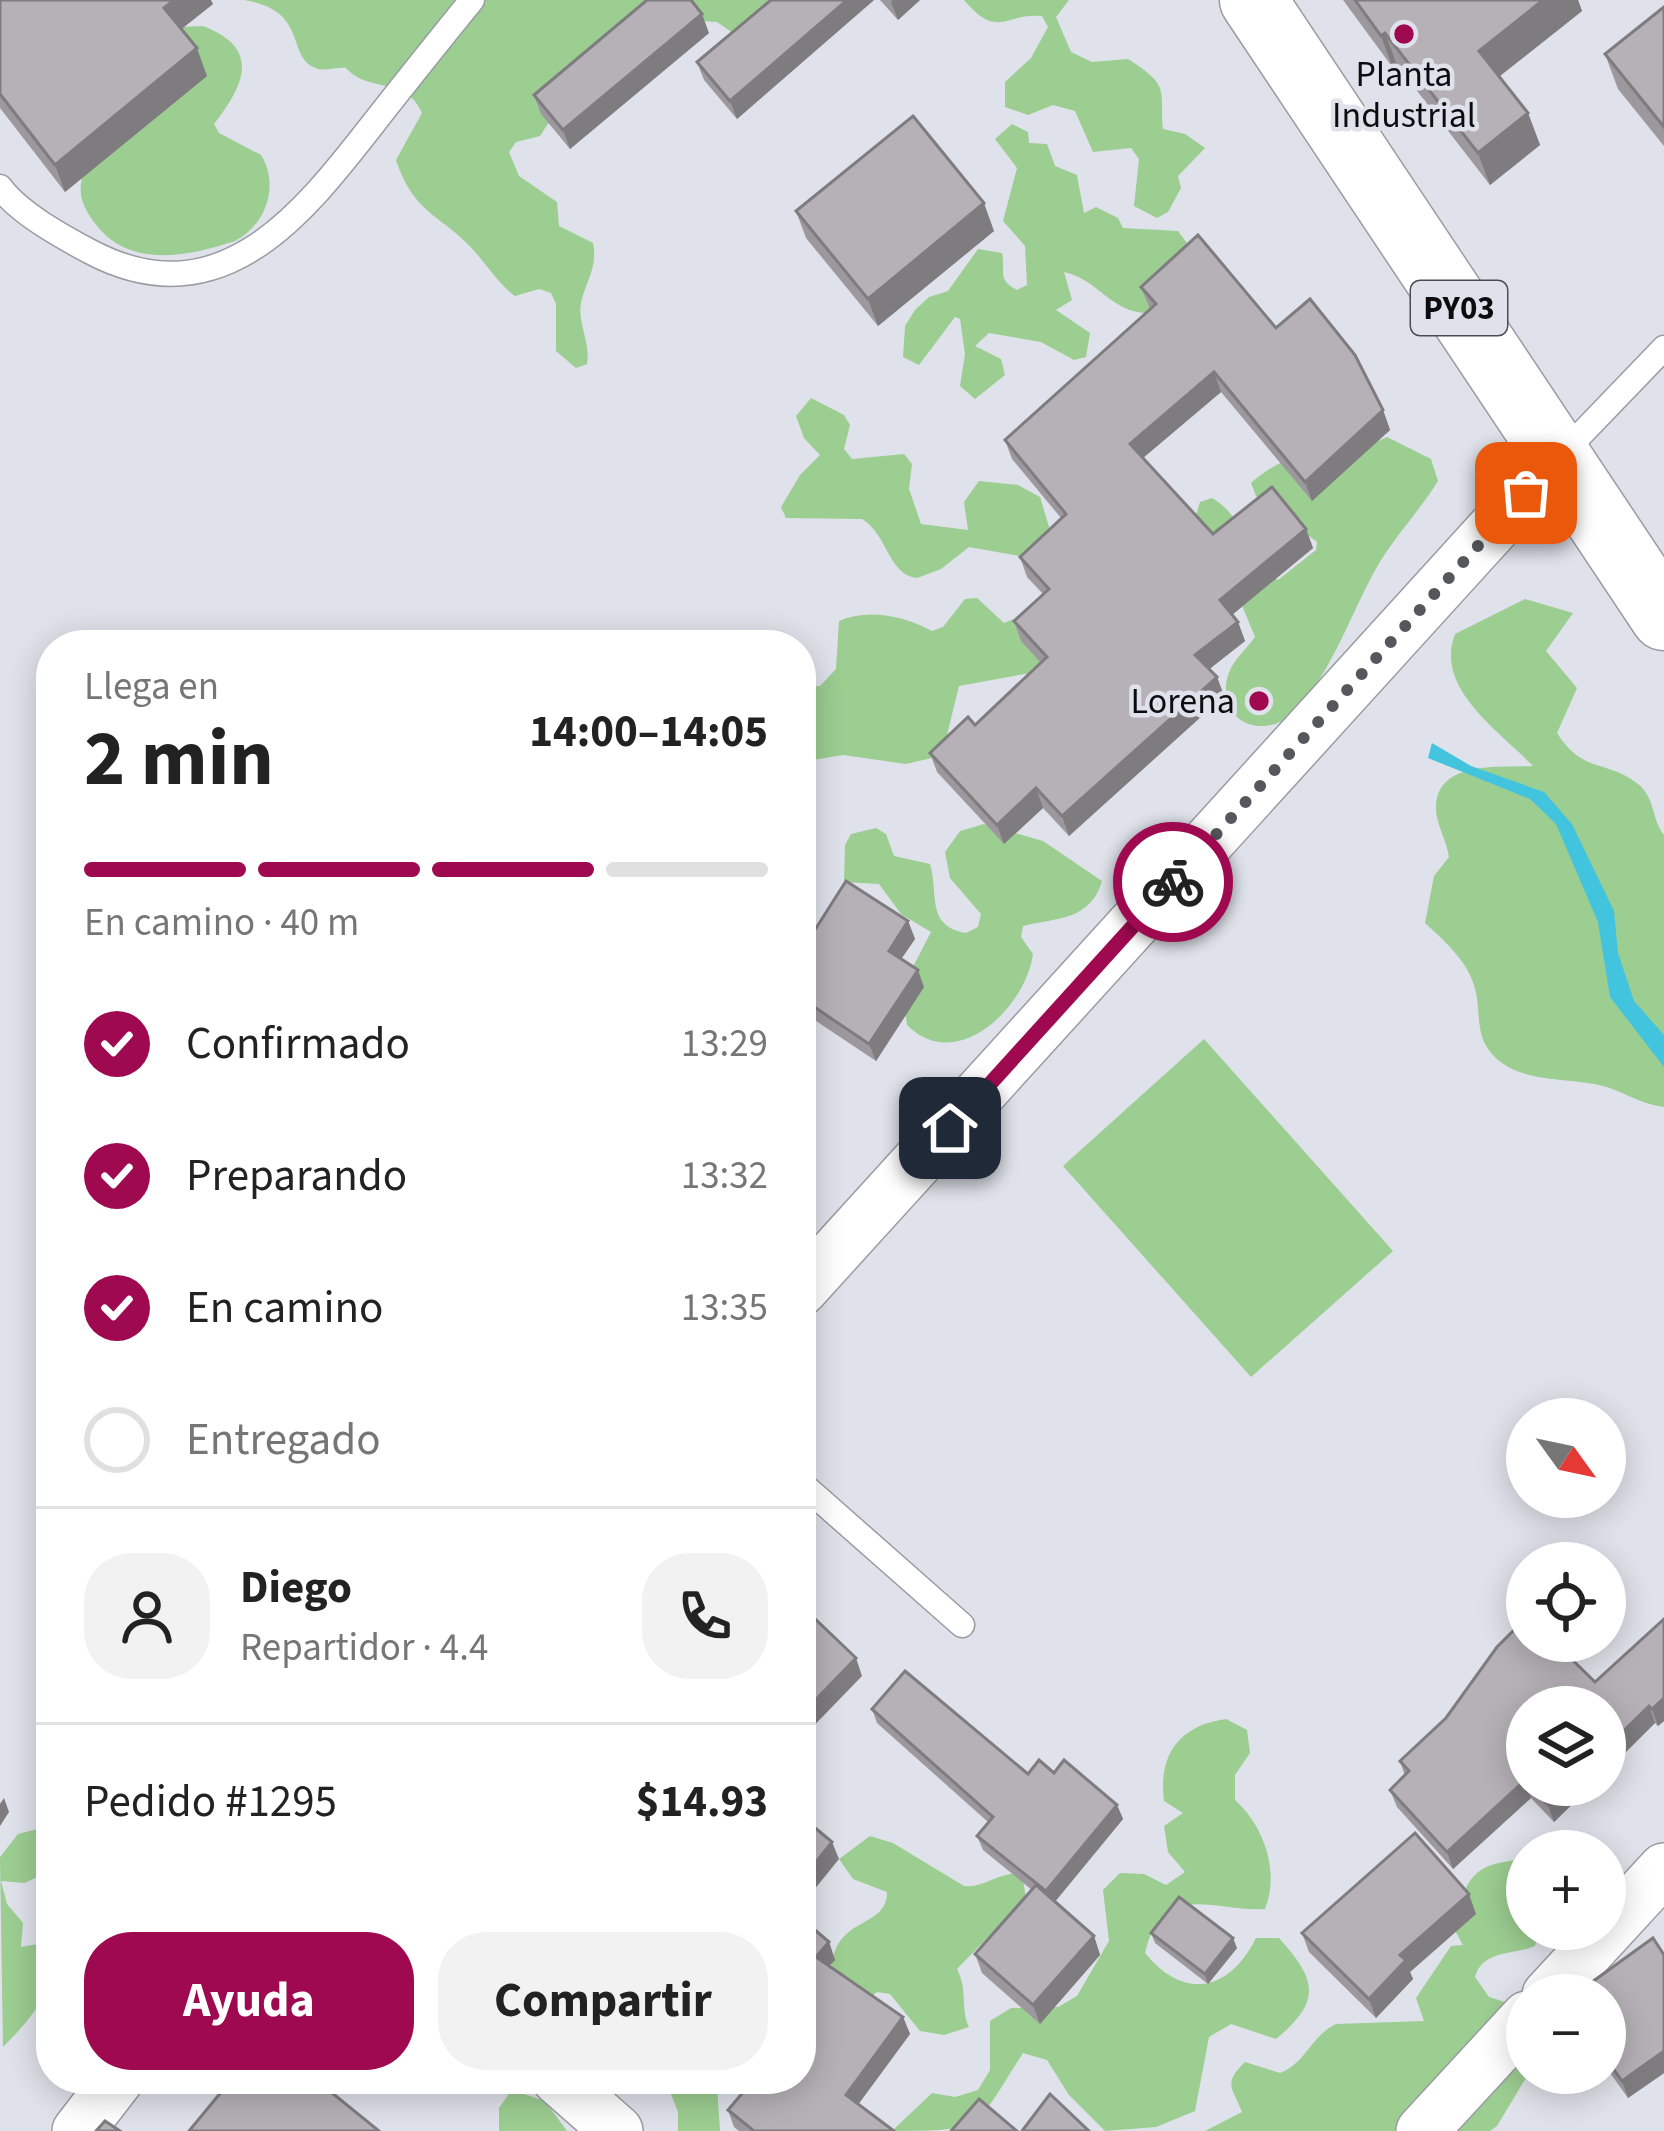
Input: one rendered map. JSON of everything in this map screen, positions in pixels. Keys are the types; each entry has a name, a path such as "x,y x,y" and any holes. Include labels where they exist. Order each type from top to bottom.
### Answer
{"highway":[{"name":"PY03","path":"1253,0 1664,617"}],"street":[{"path":"816,1274 1558,458"},
{"path":"1567,1974 1664,1869"},
{"path":"1422,2131 1506,2041"},
{"path":"78,2131 106,2094"},
{"path":"575,2094 617,2131"}],"lane":[{"path":"0,187 73,243 118,267 174,275 211,268 249,253 298,217 472,0"},
{"path":"1558,458 1664,348"},
{"path":"816,1496 962,1625"}],"green space":[{"path":"244,0 803,0 733,33 717,22 698,21 553,116 540,136 516,142 509,152 519,176 557,202 559,226 593,243 593,267 580,310 587,364 576,368 556,351 556,304 551,293 539,289 515,296 412,193 396,160 422,113 415,101 346,68 321,69 308,63 279,14"},
{"path":"964,0 1069,0 1056,17 1071,52 1092,62 1128,59 1157,82 1163,129 1185,134 1205,148 1178,176 1181,188 1168,212 1157,218 1134,206 1139,159 1131,148 1093,152 1075,111 1053,105 1028,115 1005,107 1005,82 1031,58 1048,27 1042,16 993,22"},
{"path":"203,26 222,35 240,57 239,82 214,124 219,133 261,155 269,179 267,203 255,225 235,241 178,254 141,253 123,247 94,222 82,201 82,178 177,27"},
{"path":"1012,124 1028,132 1029,143 1047,144 1055,166 1077,175 1084,213 1096,207 1118,218 1123,228 1178,231 1189,246 1150,313 1125,308 1064,272 1072,300 1056,310 1090,333 1086,357 1074,360 1041,342 989,333 975,346 1001,359 1005,375 975,399 960,386 965,354 960,319 955,317 919,365 903,357 905,326 929,297 948,291 978,249 1002,253 1006,282 1017,290 1027,285 1025,246 1003,221 1017,168 995,139"},
{"path":"811,398 844,415 850,425 844,449 852,459 904,454 912,464 909,489 921,524 968,530 964,502 979,481 1018,485 1040,497 1050,530 1025,557 969,547 941,569 917,578 893,562 862,519 786,518 781,507 800,475 820,455 804,438 796,416"},
{"path":"1387,437 1431,459 1438,481 1378,565 1331,660 1308,695 1283,721 1257,726 1245,722 1235,715 1226,691 1230,670 1255,637 1241,603 1189,537 1200,502 1212,498 1223,506 1259,561 1278,580 1316,550 1317,542 1256,496 1251,483 1287,460 1351,450"},
{"path":"977,598 1004,623 1026,614 1048,619 1041,671 959,686 947,735 932,758 906,764 843,755 816,760 816,686 836,669 839,621 886,616 932,631 943,627 965,599"},
{"path":"1525,599 1573,613 1546,651 1577,688 1557,733 1576,755 1638,784 1664,835 1664,1107 1603,1086 1519,1072 1494,1057 1483,1039 1475,986 1465,966 1425,923 1434,876 1449,857 1436,814 1439,793 1447,781 1489,767 1533,766 1473,707 1453,672 1451,654 1455,634"},
{"path":"984,824 1043,841 1102,881 1081,910 1023,926 1021,937 1033,954 1028,974 1003,1013 967,1038 947,1042 926,1038 907,1025 902,988 931,932 901,914 879,884 844,882 845,845 851,834 876,828 886,834 894,856 930,864 939,916 966,933 978,927 981,914 950,878 945,852 960,831"},
{"path":"1204,1039 1393,1251 1251,1377 1063,1166"},
{"path":"1226,1719 1247,1730 1250,1753 1235,1775 1235,1800 1254,1823 1266,1850 1271,1880 1265,1909 1177,1907 1153,1930 1145,1953 1175,1978 1205,1984 1233,1970 1256,1938 1279,1938 1307,1978 1309,1990 1301,2013 1276,2039 1231,2024 1209,2037 1195,2111 1156,2127 1105,2131 1069,2095 1047,2060 1023,2053 974,2120 945,2130 892,2131 932,2093 955,2097 978,2090 990,2070 990,2021 1011,2008 1058,2007 1077,1996 1109,1941 1103,1890 1120,1873 1144,1874 1166,1885 1185,1872 1168,1852 1164,1826 1183,1813 1164,1801 1165,1769 1185,1735"},
{"path":"36,1830 36,1878 25,1883 1,1881 7,1904 23,1923 21,1947 36,1944 36,2007 3,2047 0,1857 18,1834"},
{"path":"870,1836 893,1843 964,1886 1022,1874 1026,1898 957,1969 969,2027 944,2035 920,2031 890,1994 877,1992 865,2001 831,1975 840,1941 885,1904 887,1892 853,1879 839,1859"},
{"path":"1506,1862 1506,1950 1520,1950 1484,1962 1475,1977 1489,1997 1506,2002 1506,2094 1516,2094 1497,2126 1490,2131 1205,2131 1242,2112 1232,2081 1245,2062 1280,2073 1336,2024 1424,2021 1416,1998 1451,1946 1463,1945 1453,1927 1463,1895 1475,1875"},
{"path":"509,2094 545,2101 567,2131 499,2131 499,2108"},
{"path":"671,2094 718,2094 720,2131 678,2131"}],"water":[{"path":"1432,743 1471,766 1544,792 1572,824 1614,911 1618,953 1634,1001 1664,1035 1664,1067 1610,997 1598,922 1556,824 1530,799 1428,758"}],"building":[{"path":"0,0 174,0 164,8 197,48 55,165 0,94"},
{"path":"647,0 691,0 702,14 563,130 534,95"},
{"path":"771,0 847,0 730,101 697,62"},
{"path":"1355,0 1543,0 1479,51 1528,113 1478,153"},
{"path":"1664,7 1664,127 1605,54"},
{"path":"913,116 984,203 868,299 796,211"},
{"path":"1198,235 1276,328 1310,299 1355,355 1383,410 1305,482 1214,372 1130,444 1213,534 1272,487 1306,529 1220,600 1238,622 1195,655 1217,677 1062,816 1036,788 997,825 930,753 968,717 975,725 1047,657 1014,621 1049,589 1020,557 1066,514 1005,440 1156,304 1141,287"},
{"path":"846,881 908,921 889,951 918,970 869,1044 816,1008 816,928"},
{"path":"1664,1619 1664,1698 1626,1728 1626,1686 1506,1686 1506,1798 1447,1852 1390,1790 1409,1771 1400,1761 1446,1718 1506,1638 1506,1662 1575,1662 1595,1682 1617,1662 1626,1662 1626,1654"},
{"path":"816,1620 856,1658 816,1699"},
{"path":"905,1671 1028,1774 1039,1760 1054,1773 1064,1760 1117,1805 1046,1891 977,1836 993,1817 872,1709"},
{"path":"816,1829 832,1842 816,1862"},
{"path":"1415,1833 1469,1894 1400,1955 1406,1960 1369,1999 1302,1933"},
{"path":"1036,1885 1094,1936 1033,2005 975,1954"},
{"path":"1179,1897 1233,1938 1205,1974 1151,1933"},
{"path":"816,1931 829,1942 816,1957"},
{"path":"1653,1938 1664,1955 1664,2051 1626,2078 1626,1974 1603,1974"},
{"path":"816,1957 903,2017 846,2095 894,2131 754,2131 728,2110 742,2094 816,2094"},
{"path":"220,2094 333,2094 379,2131 189,2131"},
{"path":"1050,2094 1089,2131 1022,2131"},
{"path":"979,2099 1017,2131 951,2131"},
{"path":"105,2121 120,2131 96,2131"}],"way so far":[{"path":"1173,882 1526,493"}],"place":[{"name":"Planta Industrial","path":"1404,34"},
{"name":"Lorena","path":"1259,701"}],"route":[{"path":"950,1128 1173,882"}]}
